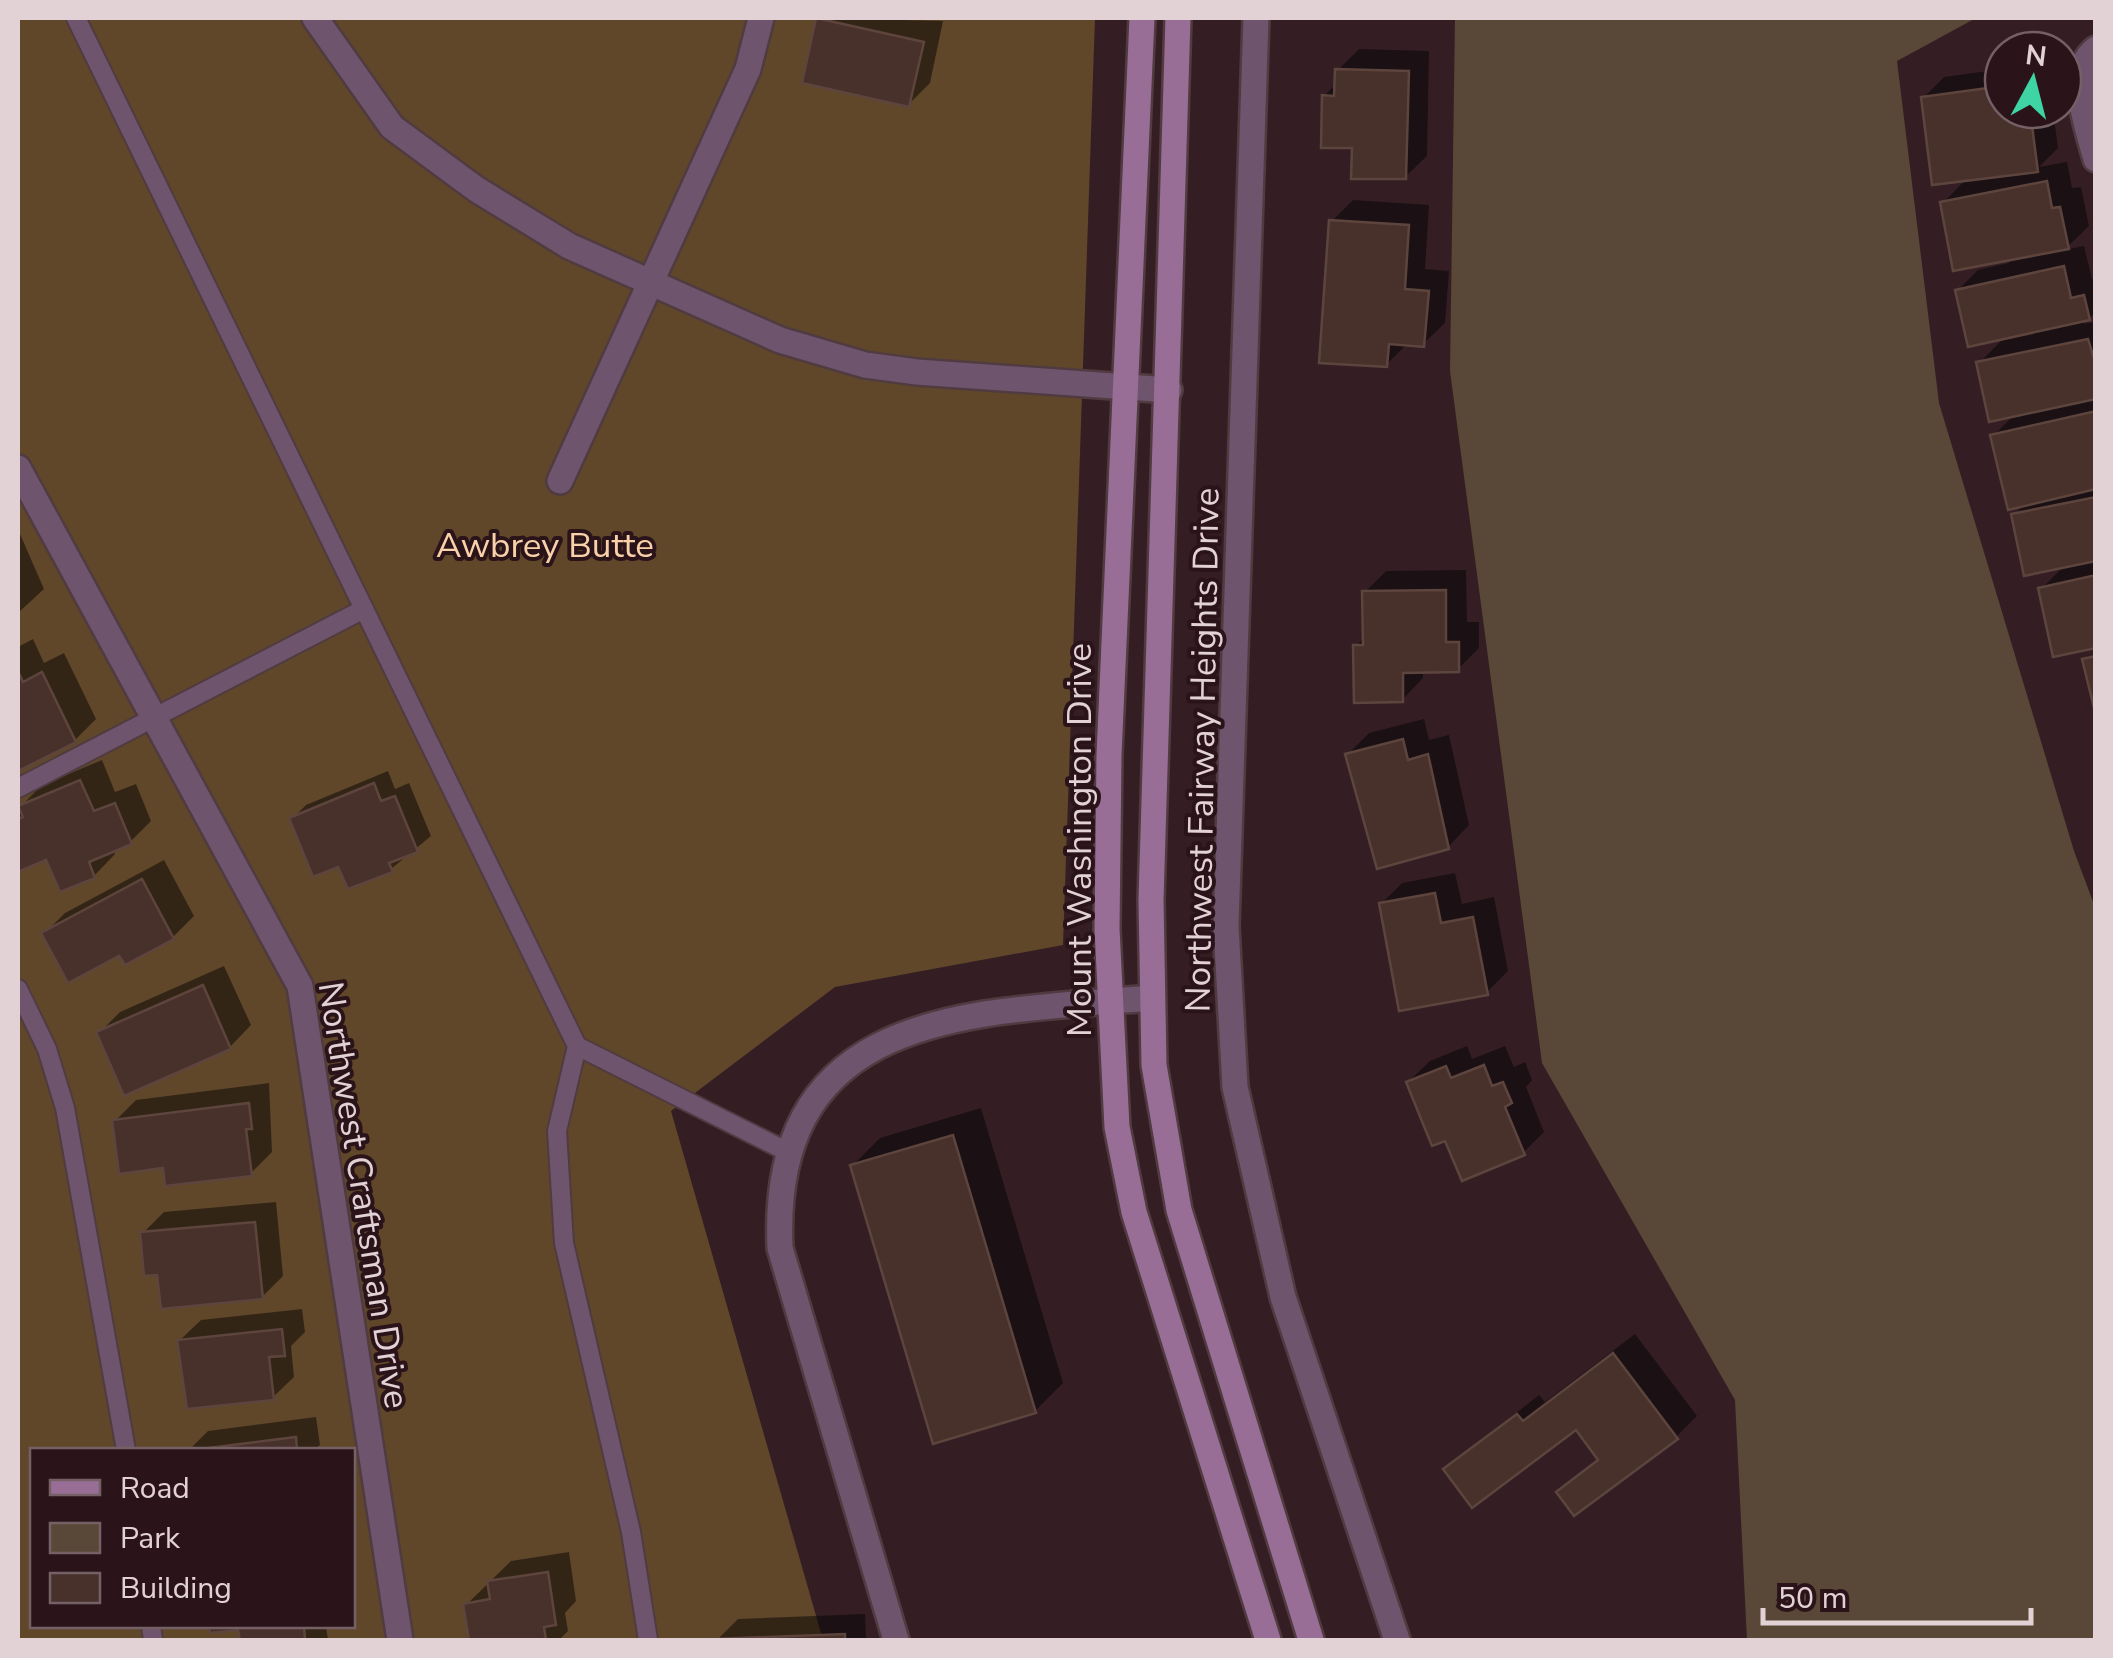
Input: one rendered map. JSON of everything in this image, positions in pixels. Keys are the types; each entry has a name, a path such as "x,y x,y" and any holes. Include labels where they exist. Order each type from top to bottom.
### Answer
{"main road":[{"name":"Mount Washington Drive","path":"1142,18 1108,755 1106,929 1117,1128 1134,1212 1268,1640"},
{"name":"Mount Washington Drive","path":"1178,18 1150,998 1166,1152 1180,1210 1311,1640"}],"street":[{"path":"315,18 392,127 476,190 568,246 780,340 865,365 1168,390"},
{"path":"560,481 748,69 761,18"},
{"name":"Northwest Fairway Heights Drive","path":"1256,18 1226,926 1235,1087 1282,1297 1397,1640"},
{"path":"2096,50 2089,54 2080,88 2096,158"},
{"name":"Northwest Craftsman Drive","path":"18,468 300,986 400,1640"},
{"path":"896,1640 780,1248 778,1207 802,1121 826,1085 866,1053 902,1032 964,1016 1150,998"}],"lane":[{"path":"76,18 577,1046 790,1153"},
{"path":"18,788 364,609"},
{"path":"18,988 47,1049 66,1108 126,1448"},
{"path":"577,1046 557,1131 564,1243 632,1532 648,1640"}],"green space":[{"name":"Awbrey Butte","path":"18,18 1095,18 1063,945 835,987 671,1111 823,1640 18,1640"},
{"path":"1455,18 1976,18 1897,61 1939,403 2074,851 2095,907 2095,1640 1747,1640 1735,1400 1542,1063 1450,371"}],"building":[{"path":"816,18 924,42 909,107 802,83"},
{"path":"1335,69 1409,71 1406,179 1351,179 1352,148 1321,148 1322,95 1334,96"},
{"path":"1983,89 1983,130 2033,130 2038,172 1932,185 1921,97"},
{"path":"2047,181 2052,208 2060,207 2069,249 1953,271 1940,202"},
{"path":"1329,220 1409,225 1405,289 1429,291 1424,347 1389,344 1387,367 1319,363"},
{"path":"2064,266 2071,298 2084,295 2090,320 1968,347 1955,290"},
{"path":"2088,339 2096,365 2096,399 1989,422 1976,362"},
{"path":"2096,411 2096,489 2008,510 1990,435"},
{"path":"2096,497 2096,561 2024,576 2011,514"},
{"path":"2096,575 2096,648 2053,657 2038,588"},
{"path":"1446,590 1446,642 1459,642 1459,672 1403,673 1403,702 1354,703 1353,645 1363,645 1362,591"},
{"path":"2096,656 2096,716 2082,659"},
{"path":"18,671 23,682 42,672 76,742 18,771"},
{"path":"1403,739 1408,760 1428,754 1449,849 1377,869 1345,754"},
{"path":"80,780 94,811 115,803 132,844 89,862 95,878 60,892 46,860 18,872 18,819 23,817 18,806"},
{"path":"374,783 381,801 395,796 418,852 389,863 393,872 348,889 338,867 313,877 289,818"},
{"path":"142,879 174,939 125,965 119,956 68,983 41,933"},
{"path":"1435,893 1441,923 1473,917 1488,995 1399,1011 1379,903"},
{"path":"203,985 231,1049 124,1096 96,1032"},
{"path":"1484,1065 1492,1086 1503,1082 1512,1103 1505,1107 1525,1155 1462,1181 1445,1141 1432,1146 1406,1082 1446,1066 1451,1078"},
{"path":"249,1103 252,1129 246,1129 252,1176 165,1186 163,1168 119,1174 112,1120"},
{"path":"953,1135 1036,1413 933,1444 850,1165"},
{"path":"255,1222 263,1299 161,1309 157,1275 144,1276 140,1232"},
{"path":"282,1329 285,1356 269,1357 274,1400 187,1409 177,1340"},
{"path":"1613,1353 1678,1439 1574,1516 1556,1492 1598,1460 1576,1430 1472,1508 1443,1469 1517,1414 1523,1421"},
{"path":"296,1437 297,1448 209,1448"},
{"path":"548,1572 556,1625 544,1627 546,1640 469,1640 463,1604 490,1599 487,1581"},
{"path":"209,1628 304,1628 305,1640 240,1640 238,1630 210,1633"},
{"path":"845,1634 845,1640 714,1640 714,1639"}]}
